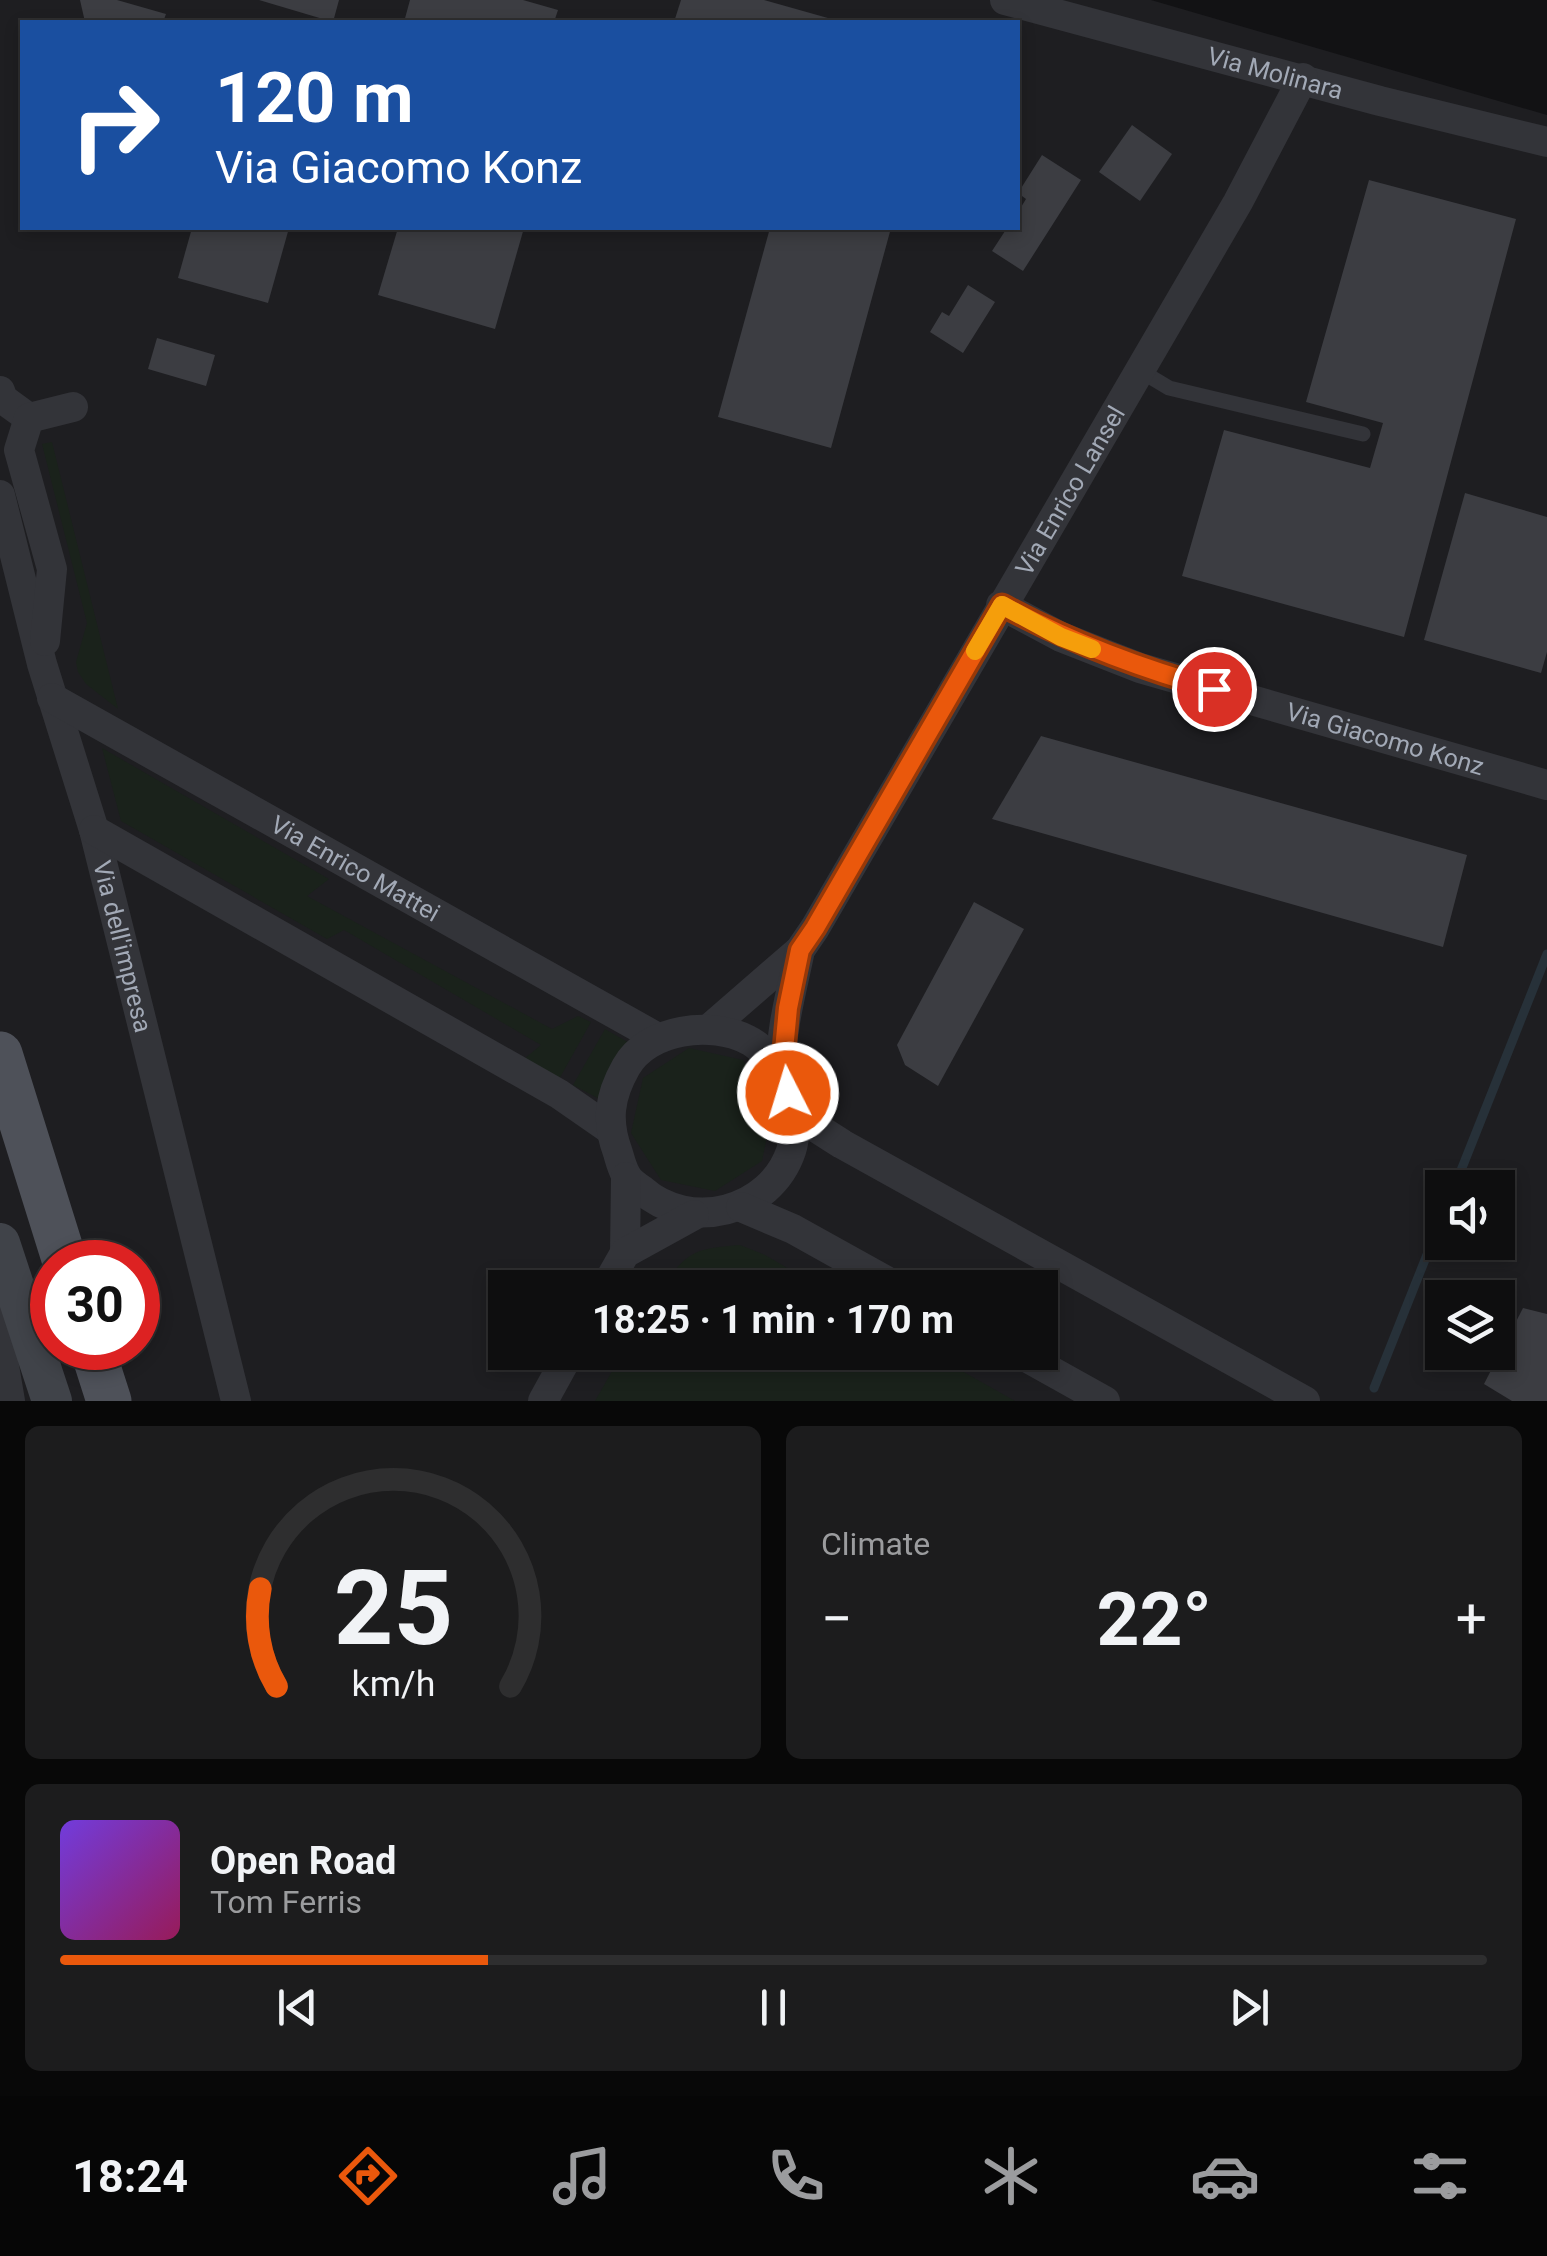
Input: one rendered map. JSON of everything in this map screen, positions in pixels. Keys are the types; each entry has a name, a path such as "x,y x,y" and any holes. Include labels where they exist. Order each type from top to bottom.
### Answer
{"main road":[{"path":"0,1054 59,1240"},
{"path":"2,1248 52,1401"},
{"path":"99,1370 109,1401"}],"street":[{"name":"Via Molinara","path":"1005,0 1547,142"},
{"name":"Via Enrico Lansel","path":"710,1028 800,950 815,928 1238,202 1303,78"},
{"path":"0,391 3,400 29,418 73,408"},
{"path":"29,418 19,450 52,570 42,664"},
{"name":"Via dell'impresa","path":"0,495 42,664 94,830 236,1401"},
{"name":"Via Giacomo Konz","path":"1002,605 1061,637 1140,668 1547,785"},
{"name":"Via Enrico Mattei","path":"52,698 658,1038"},
{"path":"94,830 559,1094 608,1128"},
{"name":"Via Enrico Lansel","path":"782,1071 788,1008 800,950"},
{"path":"615,1270 625,1253 626,1177 608,1128 612,1092 630,1061 658,1038 710,1028 751,1041 782,1071 795,1114 790,1152 771,1184 741,1207 694,1215 625,1253"},
{"path":"795,1114 842,1144 1306,1401"},
{"path":"626,1177 656,1203 694,1215"},
{"path":"741,1207 793,1229 867,1270"},
{"path":"2,1248 3,1360 10,1401"},
{"path":"543,1401 560,1370"},
{"path":"1050,1370 1106,1401"}],"lane":[{"path":"1139,370 1169,388 1363,434"}],"shaded area":[{"path":"0,0 1151,0 1547,115 1547,1401 0,1401"},
{"path":"52,442 118,709 86,684 78,672 76,662 87,623 42,444"},
{"path":"102,748 329,879 307,896 552,1029 578,1016 591,1022 558,1081 524,1059 541,1045 344,930 327,939 121,821"},
{"path":"605,1029 631,1044 605,1102 573,1085"},
{"path":"689,1048 743,1060 773,1107 762,1161 715,1191 661,1180 631,1133 643,1078"},
{"path":"740,1245 791,1270 675,1270 694,1254"},
{"path":"613,1370 960,1370 1015,1401 595,1401"}],"building":[{"path":"80,0 117,0 166,14 164,20 85,20"},
{"path":"259,0 339,0 334,20"},
{"path":"410,0 523,0 558,10 555,20 405,20"},
{"path":"681,0 764,0 835,20 675,20"},
{"path":"1132,125 1172,154 1140,201 1099,172"},
{"path":"1042,155 1081,180 1023,271 992,251 1006,230 1020,230 1020,209 1026,199 1020,190"},
{"path":"1369,180 1516,219 1404,637 1182,576 1224,430 1370,468 1383,423 1306,402"},
{"path":"191,230 288,230 268,303 178,278"},
{"path":"397,230 523,230 495,329 378,295"},
{"path":"769,230 890,230 831,448 718,417"},
{"path":"968,285 995,302 963,353 930,332 942,312 949,316"},
{"path":"157,338 215,355 206,386 148,369"},
{"path":"1465,493 1547,517 1547,652 1541,673 1424,640"},
{"path":"1041,736 1467,855 1443,947 992,819"},
{"path":"974,902 1024,929 938,1086 905,1065 897,1045"},
{"path":"1523,1308 1547,1314 1547,1401 1512,1401 1484,1384 1491,1370 1515,1370 1515,1324"}],"waterway":[{"path":"1461,1170 1547,954"},
{"path":"1374,1388 1425,1260"}],"slow traffic":[{"path":"975,651 1002,605 1092,649"}],"route":[{"path":"788,1093 782,1071 788,1008 800,950 1002,605 1061,637 1140,668 1214,689"}]}
